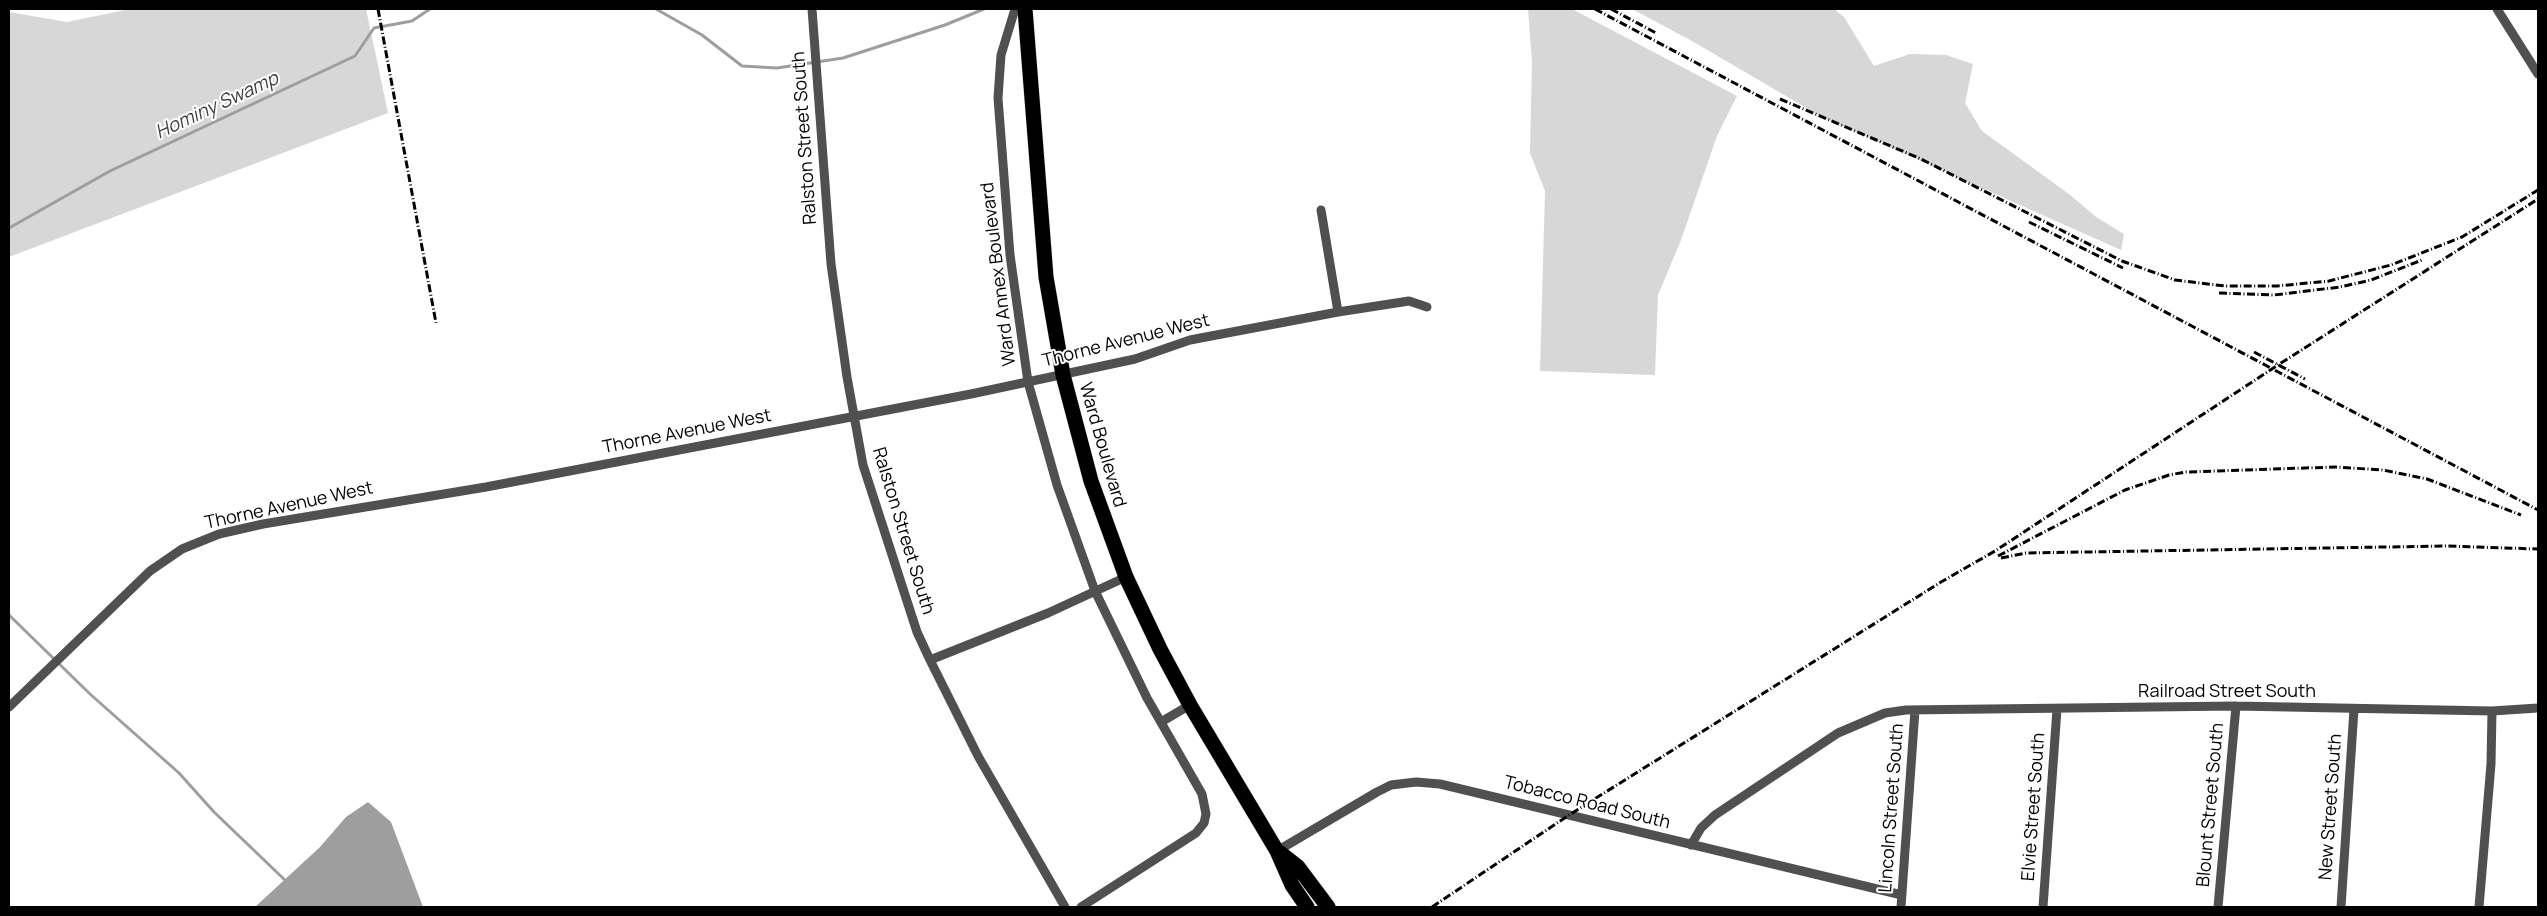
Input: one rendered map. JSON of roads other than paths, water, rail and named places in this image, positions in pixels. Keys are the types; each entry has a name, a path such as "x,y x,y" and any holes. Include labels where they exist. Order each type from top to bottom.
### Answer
{"highway":[{"name":"Ward Boulevard","path":"1025,9 1045,268 1063,375 1091,481 1126,577 1160,649 1190,705 1277,851 1292,885 1306,907"},
{"name":"Ward Boulevard","path":"1277,851 1298,867 1328,907"}],"street":[{"name":"Ralston Street South","path":"812,9 816,84 831,264 847,377 864,465 917,632 978,756 1065,907"},
{"name":"Ward Annex Boulevard","path":"1015,9 1001,55 998,98 1010,255 1028,382 1057,485 1095,591 1161,722 1202,794 1206,814 1204,823 1196,833 1082,907"},
{"path":"2497,9 2538,74"},
{"path":"1321,210 1338,312"},
{"name":"Thorne Avenue West","path":"9,707 150,571 182,549 219,534 302,517 486,487 1028,382 1135,359 1190,340 1338,312 1409,301 1427,307"},
{"path":"930,660 1126,577"},
{"path":"1161,722 1190,705"},
{"name":"Railroad Street South","path":"1691,845 1701,828 1715,815 1838,733 1885,713 1915,710 2236,706 2492,710 2538,708"},
{"name":"Blount Street South","path":"2218,907 2236,706"},
{"name":"Elvie Street South","path":"2043,907 2057,709"},
{"name":"New Street South","path":"2341,907 2354,709"},
{"name":"Lincoln Street South","path":"1901,907 1915,710"},
{"path":"2479,907 2491,764 2492,710"},
{"name":"Tobacco Road South","path":"1277,851 1391,785 1416,782 1440,784 1902,895"}],"waterway":[{"name":"Hominy Swamp","path":"9,228 110,171 355,56 374,28 412,21 430,9"},
{"name":"Hominy Swamp","path":"656,9 702,35 742,66 777,68 843,58 945,25 984,9"},
{"path":"9,615 90,694 179,773 214,812 287,882"}],"railway":[{"path":"378,9 436,323"},
{"path":"1595,9 2538,510"},
{"path":"1611,9 1656,33"},
{"path":"1780,99 1921,159 2122,261 2175,280 2225,286 2277,286 2329,281 2391,265 2462,237 2538,190"},
{"path":"1432,907 1569,815 1941,582 1995,551 2278,365 2538,199"},
{"path":"2029,222 2123,268"},
{"path":"2219,293 2274,295 2340,287 2371,280 2422,260"},
{"path":"2254,352 2305,379"},
{"path":"1998,556 2125,490 2169,475 2186,472 2335,467 2383,470 2427,479 2521,515"},
{"path":"2001,558 2026,553 2445,546 2538,549"}]}
